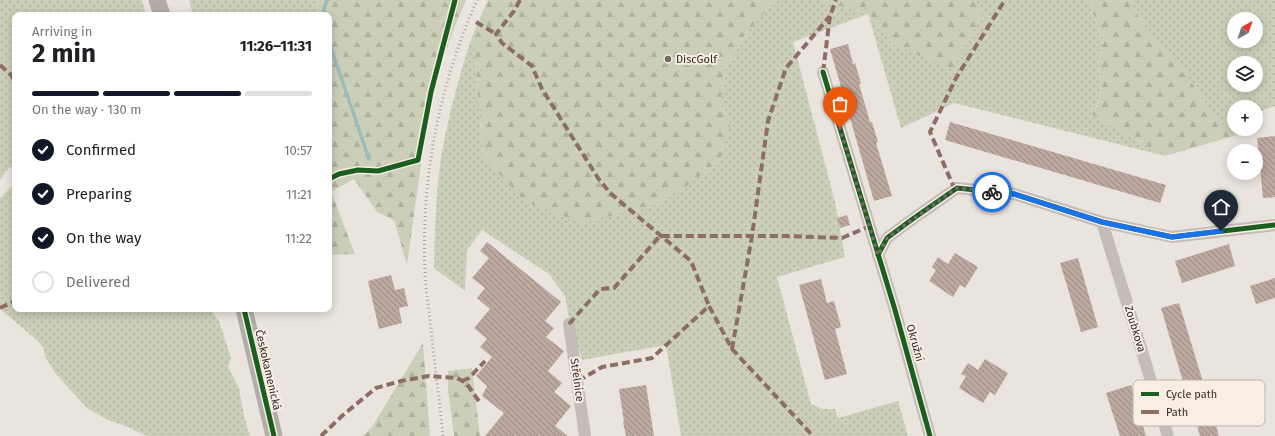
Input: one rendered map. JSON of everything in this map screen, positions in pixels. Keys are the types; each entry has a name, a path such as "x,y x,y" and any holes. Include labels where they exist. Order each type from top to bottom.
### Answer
{"street":[{"path":"157,0 161,12"},
{"name":"Okružní","path":"823,72 895,310 930,436"},
{"path":"878,255 887,238 957,188 1014,194 1102,222 1172,237 1275,225"},
{"name":"Zoubkova","path":"1102,222 1151,380"},
{"name":"Českokamenická","path":"245,312 274,436"},
{"name":"Střelnice","path":"569,324 585,436"},
{"name":"Zoubkova","path":"1165,426 1168,436"}],"green space":[{"path":"0,0 142,0 145,12 12,12 12,167 8,169 0,180"},
{"path":"189,0 315,0 319,12 192,12"},
{"path":"315,0 466,0 441,65 426,128 407,265 394,220 377,212 354,179 332,191 332,12 319,12"},
{"path":"488,0 779,0 774,1 743,38 724,70 721,104 730,124 721,159 688,185 654,205 582,223 524,201 483,156 473,34"},
{"path":"818,0 868,14 793,42 835,202 845,257 777,277 811,404 823,409 835,409 838,418 898,401 908,436 681,436 666,345 582,360 569,318 565,296 549,274 482,230 467,250 465,291 434,268 440,165 461,70 473,34 483,156 730,124 721,104 724,70 743,38 774,1"},
{"path":"818,0 975,0 984,12 952,69 893,45 868,14"},
{"path":"975,0 1090,0 1103,40 1098,66 1101,85 1099,103 1091,114 1165,156 954,103 901,128 868,14 893,45 984,12"},
{"path":"1090,0 1132,0 1132,7 1157,43 1176,58 1217,122 1227,121 1227,136 1234,136 1165,156 1091,114 1099,103 1101,85 1098,66 1103,40"},
{"path":"1132,0 1275,0 1275,106 1263,110 1263,100 1227,100 1227,121 1217,122 1176,58 1157,43 1132,7"},
{"path":"12,186 12,312 212,312 219,321 231,358 228,367 239,388 244,416 250,436 147,436 108,420 87,408 56,374 46,358 43,347 37,340 0,309 0,198"},
{"path":"332,195 355,254 332,255"},
{"path":"423,343 430,436 363,436 372,427"},
{"path":"472,368 480,436 454,436 448,391 448,371"}],"building":[{"path":"848,44 853,64 855,63 858,73 861,84 859,84 870,122 872,122 878,142 876,143 892,196 874,201 830,49"},
{"path":"950,122 1166,185 1160,203 945,140"},
{"path":"1275,136 1275,197 1263,198 1261,180 1263,180 1263,144 1258,144 1257,138"},
{"path":"847,215 850,225 840,228 837,218"},
{"path":"487,242 561,302 545,321 554,328 546,337 564,351 548,371 562,383 554,392 571,406 555,426 568,436 485,436 504,413 482,396 487,386 476,376 492,357 480,347 487,339 474,328 490,309 477,298 485,288 472,278 489,258 480,251"},
{"path":"1229,244 1235,266 1182,283 1175,261"},
{"path":"955,253 978,267 965,288 960,285 953,297 929,281 936,270 932,267 938,257 948,264"},
{"path":"1078,258 1098,327 1081,332 1060,263"},
{"path":"391,275 395,290 404,288 408,306 399,308 402,323 379,329 368,281"},
{"path":"1275,278 1275,298 1256,304 1250,286"},
{"path":"821,279 827,303 834,301 841,327 835,329 847,374 825,380 799,285"},
{"path":"1179,303 1202,380 1183,380 1161,308"},
{"path":"985,359 1008,373 995,395 990,392 983,403 959,388 966,376 961,374 968,363 978,370"},
{"path":"646,385 654,436 626,436 619,389"},
{"path":"1131,385 1133,392 1133,426 1143,426 1146,436 1120,436 1106,393"},
{"path":"1197,426 1216,426 1219,436 1200,436"}],"waterway":[{"path":"324,12 327,0"},
{"path":"332,51 369,159"}],"railway":[{"path":"443,436 426,283 426,201 435,132 443,99 452,65 477,0"}],"marked path":[{"path":"520,0 514,11 496,34 502,43 532,66 542,89 598,178 610,193 691,261 709,306"},
{"path":"823,72 830,16 836,0"},
{"path":"955,190 930,132 956,78 1005,0"},
{"path":"732,349 752,236 768,121 786,68 830,16"},
{"path":"476,22 496,34"},
{"path":"0,65 12,76"},
{"path":"569,324 600,289 614,288 660,236 786,236 842,238 870,226"},
{"path":"0,308 12,302"},
{"path":"578,381 602,367 652,358 709,306 732,349 813,436"},
{"path":"462,381 469,378 485,361"},
{"path":"321,436 343,415 376,388 401,381 429,376 457,378 466,383 481,404"}],"cycle path":[{"path":"332,178 339,174 358,170 378,171 418,160 431,92 455,0"},
{"path":"823,72 895,310 930,436"},
{"path":"878,255 887,238 957,188 1014,194 1102,222 1172,237 1275,225"},
{"path":"245,312 274,436"}],"way so far":[{"path":"840,128 878,255 887,238 957,188 992,192"}],"place":[{"name":"DiscGolf","path":"668,59"}],"route":[{"path":"992,192 1014,194 1102,222 1172,237 1221,231"}]}
